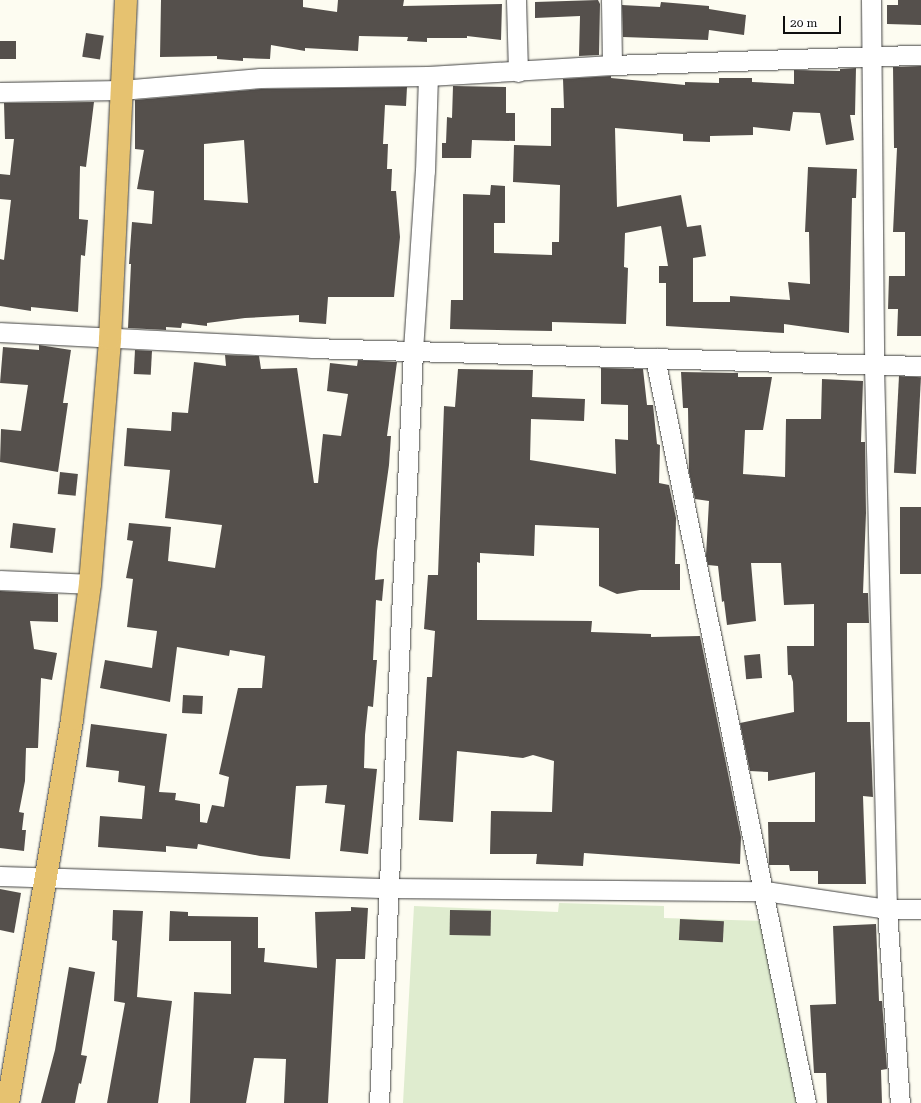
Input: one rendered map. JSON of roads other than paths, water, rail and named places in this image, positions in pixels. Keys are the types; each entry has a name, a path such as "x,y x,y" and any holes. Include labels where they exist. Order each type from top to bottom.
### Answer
{"highway":[{"path":"8,1103 44,879 72,719 90,584 110,339 126,0"}],"street":[{"path":"516,0 518,72"},
{"path":"611,0 612,65"},
{"path":"871,0 874,366 887,909 900,1103"},
{"path":"0,92 121,90 260,78 428,76 518,72 612,65 872,55 921,55"},
{"path":"379,1103 390,888 413,350 425,170 428,76"},
{"path":"0,332 110,339 874,366 921,366"},
{"path":"655,358 765,891 806,1103"},
{"path":"0,580 90,584"},
{"path":"0,876 44,879 390,888 765,891 887,909 921,909"}]}
